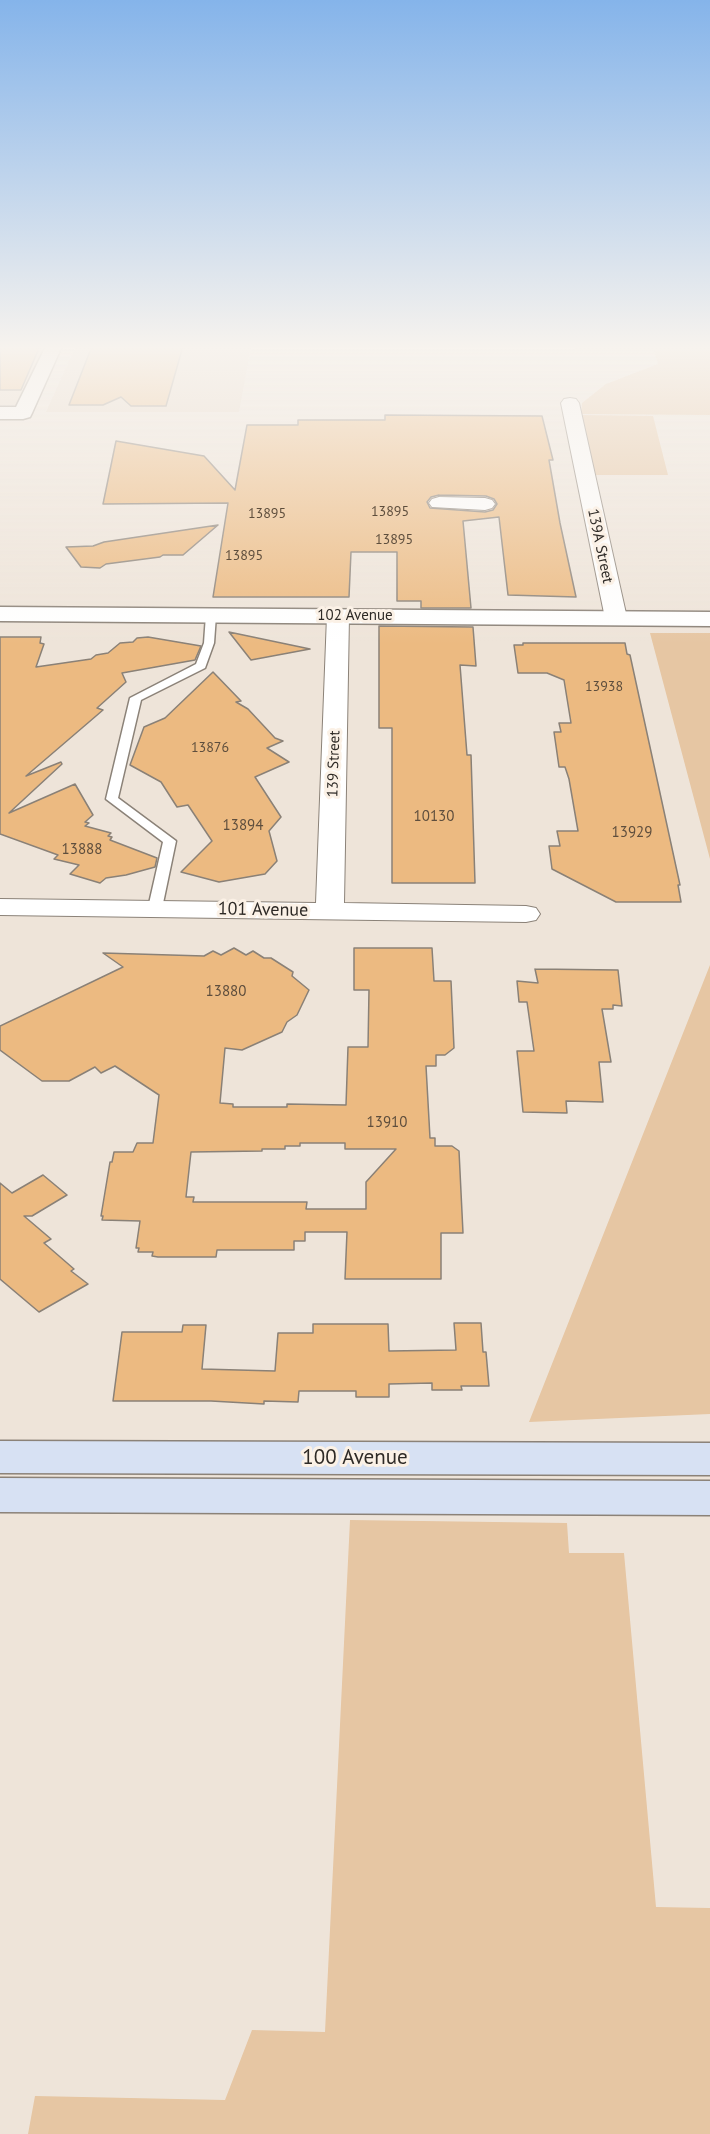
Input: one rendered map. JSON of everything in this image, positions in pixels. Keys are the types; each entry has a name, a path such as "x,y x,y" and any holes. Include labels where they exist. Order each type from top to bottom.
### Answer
{"main road":[{"name":"100 Avenue","path":"0,1457 710,1460"},
{"name":"100 Avenue","path":"0,1495 710,1498"}],"street":[{"name":"139A Street","path":"579,446 616,618"},
{"path":"439,503 485,504"},
{"name":"102 Avenue","path":"0,614 710,619"},
{"name":"139 Street","path":"330,911 338,616"},
{"name":"101 Avenue","path":"0,907 526,914"}],"lane":[{"path":"155,908 170,840 112,799 136,698 201,666 209,643 211,615"}],"shaded area":[{"path":"587,446 661,446 668,475 594,475"},
{"path":"650,633 710,633 710,859"},
{"path":"710,965 710,1414 529,1422"},
{"path":"350,1520 567,1523 569,1553 624,1553 656,1907 710,1908 710,2134 28,2134 35,2096 225,2100 252,2030 325,2032"}],"building":[{"path":"115,446 143,446 204,456 235,490 243,446 549,446 553,460 549,460 560,523 576,597 508,595 499,517 463,521 471,608 421,608 421,601 397,601 397,552 351,552 349,597 213,597 228,503 103,504","holes":["439,495 486,496 494,499 497,504 493,510 485,512 430,508 427,502 431,497"]},
{"path":"218,525 183,555 163,555 106,564 100,568 81,567 66,547 93,546 104,542"},
{"path":"379,626 473,627 476,666 460,665 467,755 471,755 475,883 392,883 392,728 379,728"},
{"path":"229,632 310,649 251,660"},
{"path":"0,637 41,637 40,643 44,644 36,667 91,659 96,655 108,653 120,643 133,642 137,638 148,637 201,646 195,660 122,673 126,682 97,708 103,710 26,776 61,762 62,764 9,813 75,784 93,815 85,822 89,823 85,826 111,833 108,836 112,837 110,840 157,858 155,867 106,878 100,883 70,874 79,865 54,859 58,855 0,834"},
{"path":"523,643 625,643 627,654 630,655 680,885 678,885 681,902 616,902 552,869 549,846 560,846 557,831 578,831 569,779 565,767 559,767 554,732 561,732 559,723 571,723 564,680 547,673 518,673 514,645 523,645"},
{"path":"213,672 241,701 236,702 248,709 275,738 283,741 267,748 289,762 255,777 281,817 269,831 277,861 265,874 219,882 181,872 212,841 188,805 177,807 161,782 130,765 144,727 165,718"},
{"path":"234,948 246,955 253,951 264,958 271,958 293,972 292,976 309,990 297,1015 287,1022 282,1032 242,1050 225,1048 220,1103 233,1104 233,1107 287,1107 287,1104 346,1105 348,1047 368,1047 369,990 354,990 354,948 432,948 434,981 451,981 454,1048 445,1055 436,1055 436,1066 426,1066 430,1138 435,1138 435,1146 452,1146 459,1151 463,1233 441,1233 441,1279 345,1279 347,1232 305,1232 305,1241 294,1241 294,1250 217,1250 216,1257 158,1257 152,1256 153,1252 138,1252 139,1248 136,1248 140,1221 102,1220 110,1162 112,1162 114,1152 133,1152 137,1143 153,1143 159,1095 115,1066 101,1073 95,1067 69,1081 42,1081 0,1050 0,1026 123,967 103,953 204,956 213,951 221,955","holes":["300,1143 345,1143 345,1149 396,1149 366,1182 366,1209 306,1209 307,1202 193,1202 194,1197 186,1197 191,1152 262,1151 262,1149 285,1149 285,1146 300,1146"]},
{"path":"535,969 618,970 622,1006 613,1005 613,1009 602,1009 611,1062 599,1062 603,1102 566,1101 567,1113 523,1112 517,1051 534,1051 527,1002 519,1002 517,981 538,983"},
{"path":"43,1175 67,1195 32,1216 24,1216 51,1239 44,1243 74,1269 71,1271 88,1284 39,1312 0,1279 0,1183 12,1193"},
{"path":"454,1323 481,1323 489,1386 461,1386 462,1390 432,1390 432,1383 389,1384 389,1397 356,1397 356,1391 299,1391 298,1402 264,1401 264,1404 211,1401 113,1401 122,1332 182,1332 183,1325 206,1325 202,1369 275,1371 278,1333 313,1333 313,1324 388,1324 389,1351 456,1350"}]}
